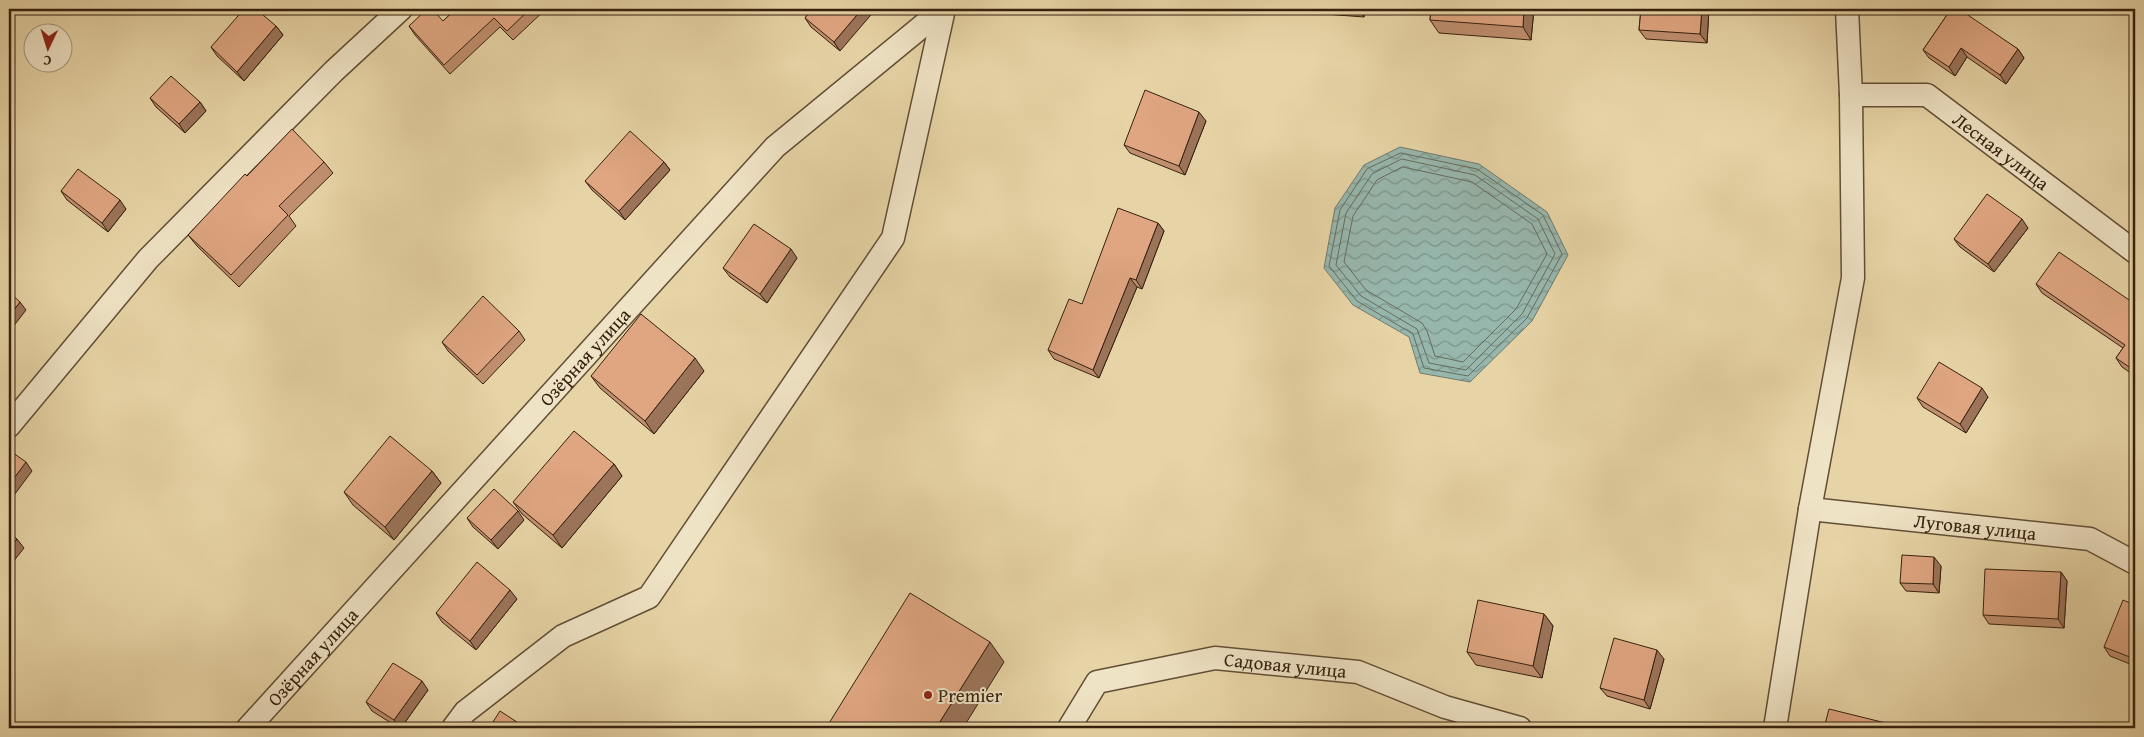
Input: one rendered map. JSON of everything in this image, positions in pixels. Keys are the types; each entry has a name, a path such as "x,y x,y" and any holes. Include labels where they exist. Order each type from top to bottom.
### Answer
{"street":[{"path":"9,426 148,259 334,71 401,9"},
{"path":"453,728 465,712 563,636 649,597 893,238 944,9"},
{"name":"Озёрная улица","path":"248,728 776,147 944,9"},
{"path":"1775,728 1810,509 1853,278 1851,95 1847,9"},
{"name":"Лесная улица","path":"1851,95 1927,94 2135,252"},
{"name":"Луговая улица","path":"1810,509 2090,539 2135,563"},
{"name":"Садовая улица","path":"1069,728 1097,682 1215,658 1358,672 1445,707 1520,728"}],"water":[{"path":"1400,147 1479,164 1547,212 1568,255 1532,321 1470,382 1420,373 1409,337 1353,305 1324,268 1335,208 1364,165"}],"building":[{"path":"244,9 256,9 276,26 237,72 211,47"},
{"path":"427,9 432,9 443,21 456,9 530,9 507,31 494,18 444,65 409,26"},
{"path":"812,9 862,9 834,42 805,18"},
{"path":"1431,9 1524,9 1523,27 1430,20"},
{"path":"1641,9 1702,9 1700,34 1639,30"},
{"path":"1951,9 1959,9 2018,49 2000,75 1961,48 1949,67 1923,50"},
{"path":"171,76 200,102 179,124 150,98"},
{"path":"1145,90 1199,112 1179,166 1124,145"},
{"path":"292,129 324,162 279,206 288,215 231,275 188,235 245,174 247,176"},
{"path":"630,131 664,162 619,211 585,181"},
{"path":"2135,166 2135,175 2131,172"},
{"path":"78,169 120,200 102,223 61,191"},
{"path":"1987,194 2022,219 1988,264 1954,239"},
{"path":"1118,208 1158,223 1136,280 1130,278 1093,370 1048,350 1069,299 1082,304"},
{"path":"754,224 791,249 760,294 723,268"},
{"path":"2059,252 2135,304 2135,371 2116,358 2125,345 2036,284"},
{"path":"9,292 20,302 9,316"},
{"path":"483,296 519,331 477,375 442,342"},
{"path":"641,314 695,358 645,421 591,376"},
{"path":"1939,362 1982,388 1960,424 1917,398"},
{"path":"574,431 614,464 553,535 513,502"},
{"path":"390,436 432,471 385,527 344,492"},
{"path":"9,450 26,462 9,485"},
{"path":"494,489 518,511 491,540 467,518"},
{"path":"9,532 17,539 9,550"},
{"path":"1902,555 1934,557 1933,584 1900,583"},
{"path":"477,562 510,590 470,641 436,613"},
{"path":"1985,569 2061,572 2058,619 1983,615"},
{"name":"Premier","path":"910,593 990,642 936,728 826,728"},
{"path":"1478,600 1544,614 1533,666 1467,652"},
{"path":"2123,600 2135,605 2135,659 2104,647"},
{"path":"1614,638 1657,650 1644,700 1600,688"},
{"path":"393,663 422,681 394,720 366,702"},
{"path":"1829,709 1906,728 1824,728"},
{"path":"500,711 526,728 489,728"},
{"path":"323,722 331,728 319,728"}],"place":[{"name":"Premier","path":"928,695"}]}
